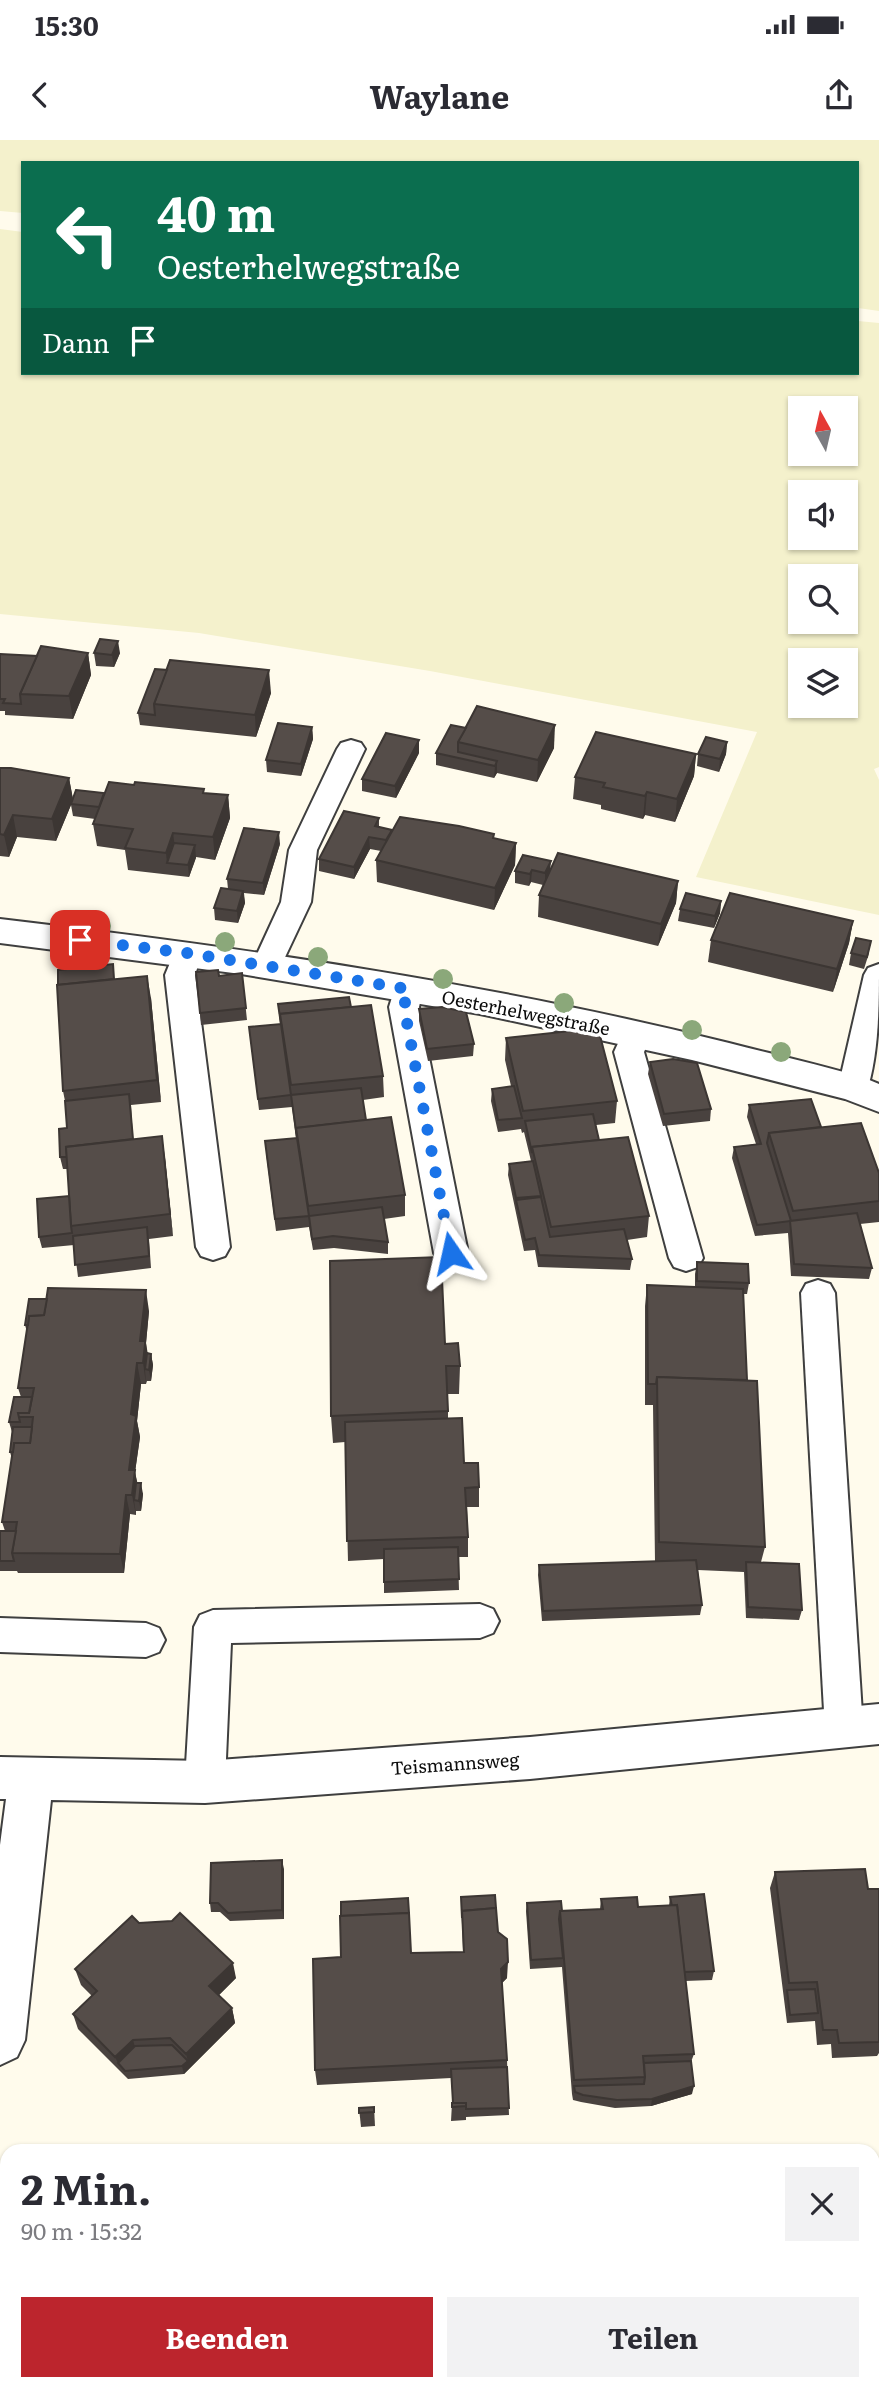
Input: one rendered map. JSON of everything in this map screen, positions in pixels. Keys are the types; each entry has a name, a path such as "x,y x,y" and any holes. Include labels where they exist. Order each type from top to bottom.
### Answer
{"street":[{"name":"Oesterhelwegstraße","path":"0,930 187,953 408,989 637,1034 867,1093"},
{"name":"Teismannsweg","path":"0,2040 15,1779 205,1783 530,1758 861,1726"}],"lane":[{"path":"267,965 296,902 303,850 351,749"},
{"path":"187,953 180,975 213,1247"},
{"path":"867,1093 879,975"},
{"path":"408,989 404,1007 451,1253"},
{"path":"637,1034 629,1052 686,1258"},
{"path":"818,1293 861,1726"},
{"path":"205,1783 213,1627 480,1621"},
{"path":"0,1635 146,1640"}],"shaded area":[{"path":"0,140 879,140 879,311 859,308 859,161 21,161 21,213 0,211"},
{"path":"0,229 21,232 21,375 859,375 859,321 879,323 879,767 874,769 879,780 879,915 696,877 757,732 430,671 199,633 0,614"}],"building":[{"path":"100,639 118,641 112,655 94,653"},
{"path":"41,646 88,653 69,696 20,694"},
{"path":"0,654 37,656 20,694 21,704 3,703 5,699 0,699"},
{"path":"170,660 269,670 255,715 154,704"},
{"path":"155,669 167,670 154,704 155,715 138,713"},
{"path":"477,706 555,725 538,760 458,742"},
{"path":"278,723 312,727 301,764 266,760"},
{"path":"451,725 466,728 458,742 458,752 497,761 495,766 436,753"},
{"path":"596,732 696,754 677,799 647,792 645,796 603,787 605,783 575,777"},
{"path":"386,733 419,740 395,786 362,779"},
{"path":"706,737 727,742 720,759 698,754"},
{"path":"0,768 69,778 52,819 13,815 4,835 0,834"},
{"path":"109,782 204,789 203,793 228,795 213,837 173,833 166,853 125,848 133,829 93,824"},
{"path":"76,790 104,793 99,807 71,804"},
{"path":"344,811 379,818 375,826 392,830 386,840 369,837 354,867 319,859"},
{"path":"400,817 459,826 494,834 493,838 516,843 495,888 376,860"},
{"path":"244,828 279,832 263,883 227,879"},
{"path":"174,843 195,845 188,865 167,863"},
{"path":"558,853 678,881 661,924 539,895"},
{"path":"523,855 551,861 545,873 532,870 530,874 515,871"},
{"path":"221,888 243,891 237,911 214,908"},
{"path":"686,893 721,901 715,916 680,909"},
{"path":"730,893 853,921 837,969 711,940"},
{"path":"856,938 871,941 867,957 851,953"},
{"path":"113,964 114,979 58,985 58,970"},
{"path":"218,970 219,976 242,973 246,1008 200,1013 196,972"},
{"path":"147,976 157,1080 63,1091 57,985"},
{"path":"349,997 351,1007 280,1014 281,1024 278,1004"},
{"path":"371,1005 383,1076 291,1085 280,1014"},
{"path":"442,1007 466,1012 474,1044 427,1049 419,1009"},
{"path":"281,1024 291,1095 258,1099 249,1027"},
{"path":"598,1028 617,1101 523,1111 506,1038"},
{"path":"673,1059 697,1063 711,1109 664,1114 650,1062"},
{"path":"514,1086 522,1118 498,1120 492,1089"},
{"path":"361,1088 366,1120 296,1128 297,1138 291,1095"},
{"path":"129,1094 133,1139 66,1147 67,1157 60,1157 59,1129 67,1128 65,1101"},
{"path":"811,1099 821,1127 769,1133 767,1143 791,1221 757,1225 734,1147 761,1144 749,1105"},
{"path":"593,1114 599,1140 532,1147 532,1153 525,1121"},
{"path":"391,1117 405,1195 308,1206 296,1128"},
{"path":"861,1123 879,1173 879,1201 793,1211 769,1133"},
{"path":"162,1136 170,1214 71,1226 66,1147"},
{"path":"628,1137 649,1216 551,1227 532,1147"},
{"path":"297,1138 309,1216 275,1219 265,1141"},
{"path":"533,1161 541,1196 516,1198 509,1164"},
{"path":"69,1196 72,1233 39,1237 37,1199"},
{"path":"541,1197 550,1237 624,1229 632,1259 539,1255 535,1238 525,1240 516,1200"},
{"path":"382,1207 388,1242 333,1236 312,1239 309,1216"},
{"path":"857,1213 872,1268 794,1264 790,1221"},
{"path":"147,1227 149,1256 75,1265 73,1236"},
{"path":"441,1257 445,1344 458,1343 460,1366 446,1366 448,1411 331,1416 330,1261"},
{"path":"697,1262 748,1264 749,1283 697,1281"},
{"path":"647,1285 743,1289 747,1380 657,1377 656,1384 648,1384"},
{"path":"48,1288 146,1290 140,1341 145,1341 143,1363 137,1363 131,1414 136,1416 129,1470 135,1470 132,1495 126,1495 120,1554 12,1553 17,1522 2,1522 14,1443 30,1443 33,1417 18,1417 18,1413 29,1413 34,1388 18,1388 29,1316 44,1315"},
{"path":"29,1299 47,1299 44,1315 29,1316 28,1325 25,1325"},
{"path":"147,1353 151,1354 149,1370 145,1369"},
{"path":"657,1377 757,1381 765,1547 659,1542"},
{"path":"14,1397 32,1397 29,1413 18,1413 20,1422 9,1422"},
{"path":"462,1418 464,1463 478,1463 479,1487 465,1488 468,1537 347,1541 345,1422"},
{"path":"13,1427 32,1427 30,1443 14,1443 13,1452 10,1452"},
{"path":"136,1483 141,1483 139,1501 134,1500"},
{"path":"0,1531 16,1531 12,1553 14,1561 0,1561"},
{"path":"458,1547 459,1579 384,1582 384,1549"},
{"path":"696,1560 702,1605 543,1611 539,1565"},
{"path":"746,1562 799,1564 802,1610 748,1607"},
{"path":"282,1860 282,1910 228,1913 218,1903 210,1903 211,1863"},
{"path":"865,1869 868,1889 879,1889 879,2042 839,2043 837,2030 823,2030 817,1982 789,1983 775,1872"},
{"path":"704,1894 714,1971 684,1972 677,1905 672,1906 670,1897"},
{"path":"495,1895 496,1908 462,1911 462,1918 461,1897"},
{"path":"637,1897 638,1907 677,1905 694,2054 643,2056 645,2077 574,2080 560,1911 603,1909 601,1899"},
{"path":"408,1898 409,1913 341,1916 341,1902"},
{"path":"561,1901 559,1919 563,1958 531,1960 527,1903"},
{"path":"496,1908 498,1932 507,1939 508,1962 501,1969 507,2060 315,2070 313,1959 341,1957 340,1916 409,1913 411,1953 464,1952 462,1911"},
{"path":"180,1913 233,1963 209,1986 232,2008 186,2054 170,2038 133,2040 115,2057 73,2014 97,1991 75,1969 132,1916 139,1923 172,1921"},
{"path":"815,1989 818,2013 790,2015 787,1990"},
{"path":"172,2045 188,2061 182,2066 125,2071 118,2063 135,2046"},
{"path":"691,2061 694,2086 652,2099 617,2100 575,2092 574,2086 644,2084 644,2063"},
{"path":"507,2067 509,2108 466,2109 466,2103 453,2103 451,2069"},
{"path":"452,2103 466,2103 466,2106 452,2107"},
{"path":"374,2107 374,2112 359,2113 359,2108"}],"route":[{"path":"80,940 187,953 408,989 404,1007 451,1253"}]}
